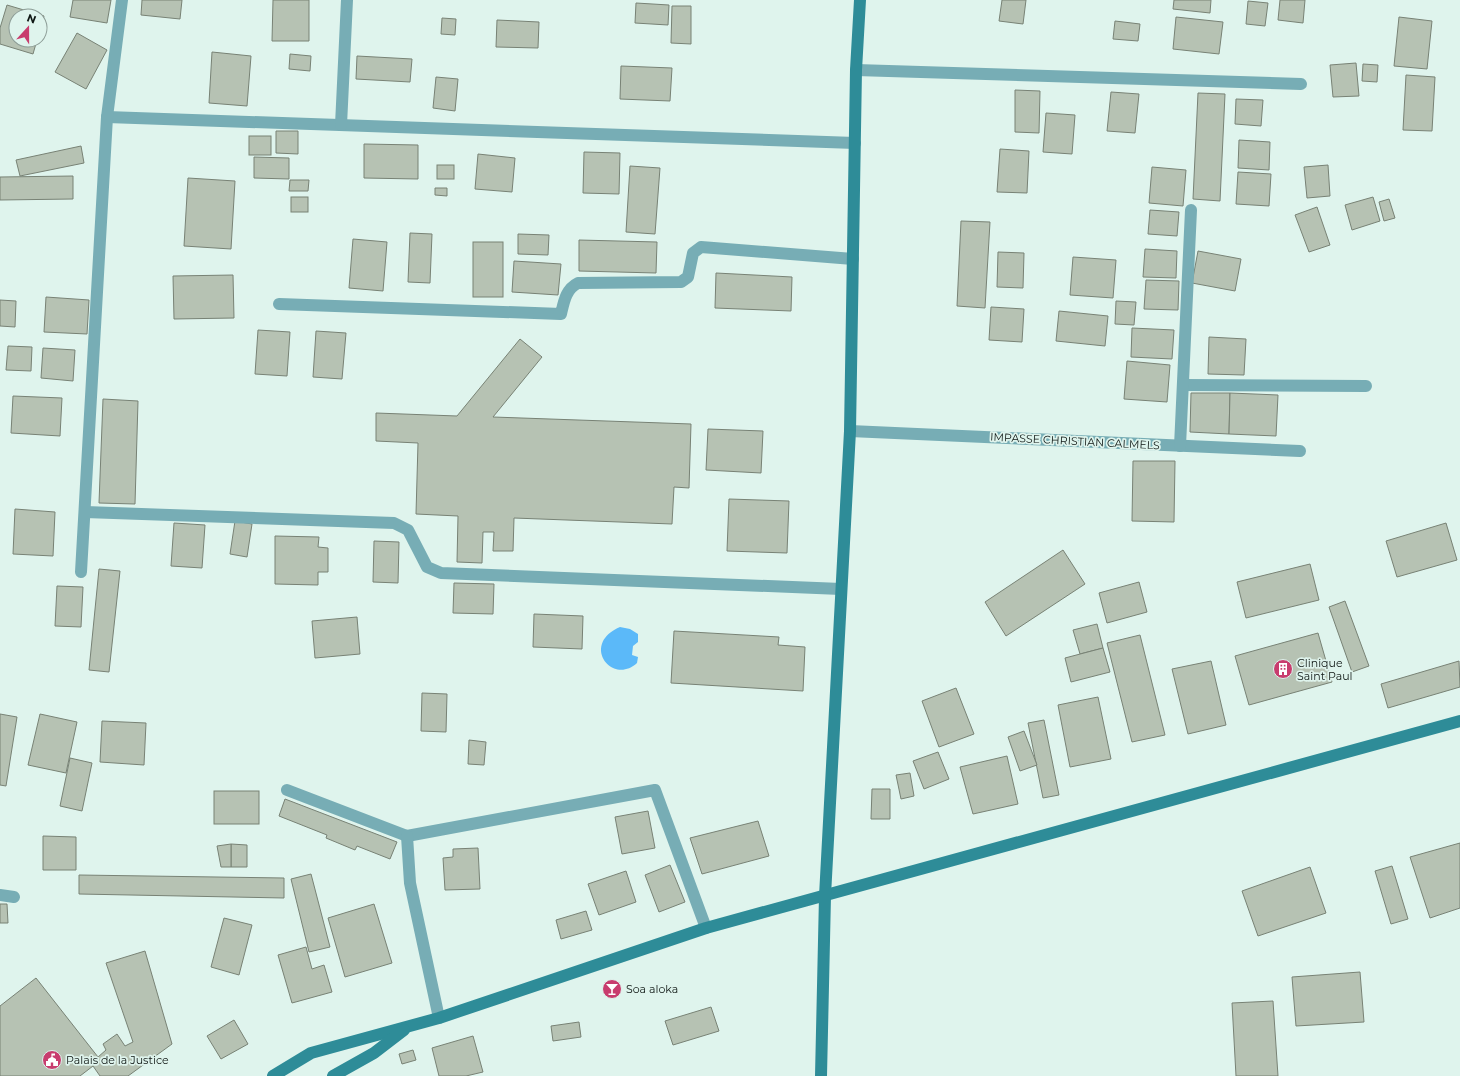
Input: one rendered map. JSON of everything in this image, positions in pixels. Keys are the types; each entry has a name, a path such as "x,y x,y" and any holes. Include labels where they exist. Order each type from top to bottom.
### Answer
{"street":[{"path":"81,572 107,118 122,0"},
{"path":"341,126 347,0"},
{"path":"821,1076 825,896 850,431 856,70 860,0"},
{"path":"856,70 1301,84"},
{"path":"107,118 855,143"},
{"path":"1180,446 1191,210"},
{"path":"279,304 561,314 565,299 571,287 578,283 681,282 688,277 693,253 701,247 853,258"},
{"path":"1184,385 1366,386"},
{"name":"IMPASSE CHRISTIAN CALMELS","path":"850,431 1300,451"},
{"path":"85,512 394,523 408,530 427,567 441,573 841,589"},
{"path":"273,1076 311,1053 439,1018 706,928 1460,721"},
{"path":"288,790 407,836 655,790 706,928"},
{"path":"407,836 410,883 439,1018"},
{"path":"0,895 14,897"},
{"path":"333,1076 374,1053 408,1027"}],"water":[{"path":"620,627 630,629 638,634 638,642 633,646 632,655 638,657 637,663 627,669 618,669 610,666 604,660 601,652 602,643 608,634"}],"building":[{"path":"73,0 111,0 107,23 70,17"},
{"path":"142,0 182,0 180,19 141,15"},
{"path":"273,0 309,0 309,41 272,41"},
{"path":"1002,0 1026,0 1023,24 999,21"},
{"path":"1174,0 1211,0 1210,13 1173,9"},
{"path":"1280,0 1305,0 1303,23 1278,20"},
{"path":"1248,1 1268,3 1265,26 1246,24"},
{"path":"636,3 669,5 668,25 635,23"},
{"path":"7,5 17,8 8,8 8,46 0,44 0,28"},
{"path":"672,6 691,6 691,44 671,43"},
{"path":"1176,17 1223,22 1219,54 1173,49"},
{"path":"1399,17 1432,21 1427,69 1394,66"},
{"path":"442,18 456,19 455,35 441,34"},
{"path":"497,20 539,22 538,48 496,47"},
{"path":"1115,21 1140,24 1138,41 1113,39"},
{"path":"77,33 107,50 86,89 55,72"},
{"path":"13,48 35,48 33,54"},
{"path":"212,52 251,56 247,106 209,103"},
{"path":"290,54 311,56 310,71 289,69"},
{"path":"357,56 412,59 410,82 356,79"},
{"path":"1356,63 1359,96 1333,97 1330,65"},
{"path":"1363,64 1378,65 1377,82 1362,81"},
{"path":"621,66 672,68 670,101 620,99"},
{"path":"1406,75 1435,77 1432,131 1403,130"},
{"path":"436,77 458,79 455,111 433,108"},
{"path":"1015,90 1040,91 1039,133 1015,132"},
{"path":"1111,92 1139,94 1135,133 1107,131"},
{"path":"1198,93 1225,94 1220,201 1193,199"},
{"path":"1236,99 1263,100 1261,126 1235,124"},
{"path":"1046,113 1075,115 1072,154 1043,152"},
{"path":"276,131 298,131 298,154 276,153"},
{"path":"249,136 271,136 271,155 249,155"},
{"path":"1239,140 1270,142 1269,170 1238,168"},
{"path":"364,144 418,145 418,179 364,178"},
{"path":"81,146 84,163 20,176 16,160"},
{"path":"1000,149 1029,151 1027,193 997,192"},
{"path":"584,152 620,153 619,194 583,193"},
{"path":"478,154 515,158 512,192 475,189"},
{"path":"254,157 289,158 289,179 254,178"},
{"path":"437,165 454,165 454,179 437,179"},
{"path":"1328,165 1330,196 1307,198 1304,167"},
{"path":"630,166 660,168 655,234 626,232"},
{"path":"1152,167 1186,170 1183,206 1149,203"},
{"path":"1238,172 1271,174 1269,206 1236,204"},
{"path":"73,176 73,199 0,200 0,177"},
{"path":"188,178 235,181 231,249 184,246"},
{"path":"290,180 309,180 308,191 289,191"},
{"path":"435,188 447,188 447,196 435,195"},
{"path":"291,197 308,197 308,212 291,212"},
{"path":"1373,197 1380,221 1352,230 1345,205"},
{"path":"1389,199 1395,218 1384,221 1379,202"},
{"path":"1317,207 1330,245 1309,252 1295,215"},
{"path":"1150,210 1179,212 1177,236 1148,234"},
{"path":"961,221 990,222 985,308 957,306"},
{"path":"410,233 432,234 430,283 408,282"},
{"path":"518,234 549,235 548,255 518,254"},
{"path":"353,239 387,242 383,291 349,288"},
{"path":"579,240 657,242 656,273 579,271"},
{"path":"473,242 503,242 503,297 473,297"},
{"path":"1145,249 1177,251 1176,278 1143,277"},
{"path":"1198,251 1241,259 1235,291 1192,283"},
{"path":"998,252 1024,253 1023,288 997,287"},
{"path":"1073,257 1116,260 1113,298 1070,295"},
{"path":"514,261 561,264 558,295 512,292"},
{"path":"716,273 792,277 791,311 715,308"},
{"path":"233,275 234,318 174,319 173,276"},
{"path":"1146,280 1179,281 1178,310 1144,309"},
{"path":"46,297 89,300 87,334 44,332"},
{"path":"0,300 16,301 15,327 0,326"},
{"path":"1116,301 1136,302 1134,325 1115,324"},
{"path":"991,307 1024,309 1022,342 989,340"},
{"path":"1059,311 1108,316 1105,346 1056,341"},
{"path":"1132,328 1174,330 1172,359 1131,357"},
{"path":"258,330 290,332 287,376 255,374"},
{"path":"316,331 346,333 342,379 313,377"},
{"path":"1209,337 1246,339 1244,375 1208,374"},
{"path":"520,339 542,357 493,417 691,424 689,488 674,487 672,524 514,518 513,551 493,551 494,532 483,532 482,563 457,562 458,516 416,514 418,443 376,441 376,413 457,416"},
{"path":"8,346 32,347 31,371 6,370"},
{"path":"43,348 75,350 73,381 41,378"},
{"path":"1127,361 1170,365 1167,402 1124,399"},
{"path":"1191,393 1230,393 1229,434 1190,432"},
{"path":"1230,393 1278,395 1276,436 1229,434"},
{"path":"13,396 62,398 60,436 11,433"},
{"path":"103,399 138,401 135,504 99,503"},
{"path":"708,429 763,431 761,473 706,470"},
{"path":"1133,461 1175,461 1174,522 1132,521"},
{"path":"729,499 789,501 787,553 727,551"},
{"path":"15,509 55,512 53,556 13,554"},
{"path":"235,521 252,524 247,557 230,554"},
{"path":"174,523 205,525 202,568 171,566"},
{"path":"1446,523 1457,560 1397,577 1386,541"},
{"path":"275,536 319,537 318,547 328,548 328,572 318,572 318,585 275,584"},
{"path":"374,541 399,542 398,583 373,582"},
{"path":"1063,550 1085,584 1006,636 985,602"},
{"path":"1310,564 1319,600 1246,618 1237,582"},
{"path":"99,569 120,571 109,672 89,670"},
{"path":"1139,582 1147,612 1107,623 1099,593"},
{"path":"454,583 494,584 493,614 453,613"},
{"path":"57,586 83,587 81,627 55,626"},
{"path":"1345,601 1369,666 1352,672 1329,607"},
{"path":"534,614 583,616 582,649 533,647"},
{"path":"357,617 360,654 315,658 312,621"},
{"path":"1097,624 1103,648 1080,654 1073,630"},
{"path":"674,631 779,637 778,645 805,647 803,691 671,683"},
{"name":"Clinique Saint Paul","path":"1318,633 1332,682 1249,705 1235,656"},
{"path":"1140,635 1165,735 1132,742 1107,643"},
{"path":"1103,648 1110,672 1071,682 1065,658"},
{"path":"1211,661 1226,725 1188,734 1172,669"},
{"path":"1459,661 1460,687 1388,708 1381,684"},
{"path":"956,688 974,734 939,747 922,701"},
{"path":"422,693 447,694 446,732 421,731"},
{"path":"1098,697 1111,759 1070,767 1058,705"},
{"path":"0,714 17,717 6,786 0,785"},
{"path":"40,714 77,722 66,773 28,765"},
{"path":"1044,720 1059,795 1043,798 1028,723"},
{"path":"102,721 146,723 144,765 100,762"},
{"path":"1024,731 1037,765 1020,771 1008,737"},
{"path":"469,740 486,742 484,765 468,764"},
{"path":"938,752 949,779 924,789 913,761"},
{"path":"1007,756 1018,804 973,814 960,767"},
{"path":"70,758 92,763 82,811 60,806"},
{"path":"910,773 914,796 901,799 896,775"},
{"path":"872,789 890,789 890,819 871,819"},
{"path":"214,791 259,791 259,824 214,824"},
{"path":"285,799 397,842 390,859 357,846 355,850 326,838 327,835 279,816"},
{"path":"648,811 655,848 622,854 615,817"},
{"path":"758,821 769,856 702,874 690,838"},
{"path":"43,836 76,837 76,870 43,870"},
{"path":"1460,843 1460,908 1430,918 1410,857"},
{"path":"231,844 247,845 247,867 231,867"},
{"path":"231,844 231,867 221,867 217,846"},
{"path":"478,848 480,889 445,890 443,858 453,857 453,849"},
{"path":"670,865 685,902 659,912 645,875"},
{"path":"1392,866 1408,919 1391,924 1375,871"},
{"path":"1310,867 1326,913 1258,936 1242,891"},
{"path":"626,871 636,902 599,915 588,884"},
{"path":"311,874 330,947 309,952 291,879"},
{"path":"79,875 284,878 284,898 79,894"},
{"path":"0,904 7,904 8,923 0,923"},
{"path":"374,904 392,963 345,977 328,918"},
{"path":"586,911 592,930 561,939 556,920"},
{"path":"224,918 252,925 239,975 211,967"},
{"path":"306,947 312,969 324,965 332,992 292,1003 278,955"},
{"path":"145,951 172,1044 128,1076 100,1076 93,1066 80,1076 0,1076 0,1006 36,978 98,1057 106,1050 103,1044 117,1034 125,1046 133,1042 106,963"},
{"path":"1360,972 1364,1022 1296,1026 1292,977"},
{"path":"1273,1001 1278,1076 1236,1076 1232,1003"},
{"path":"711,1007 719,1031 673,1045 665,1021"},
{"path":"234,1020 248,1044 221,1059 207,1036"},
{"path":"579,1022 581,1037 553,1041 551,1026"},
{"path":"473,1036 483,1072 466,1076 439,1076 432,1048"},
{"path":"413,1050 416,1060 402,1064 399,1054"}],"place":[{"name":"Clinique Saint Paul","path":"1283,669"},
{"name":"Soa aloka","path":"612,989"},
{"name":"Palais de la Justice","path":"52,1060"}]}
